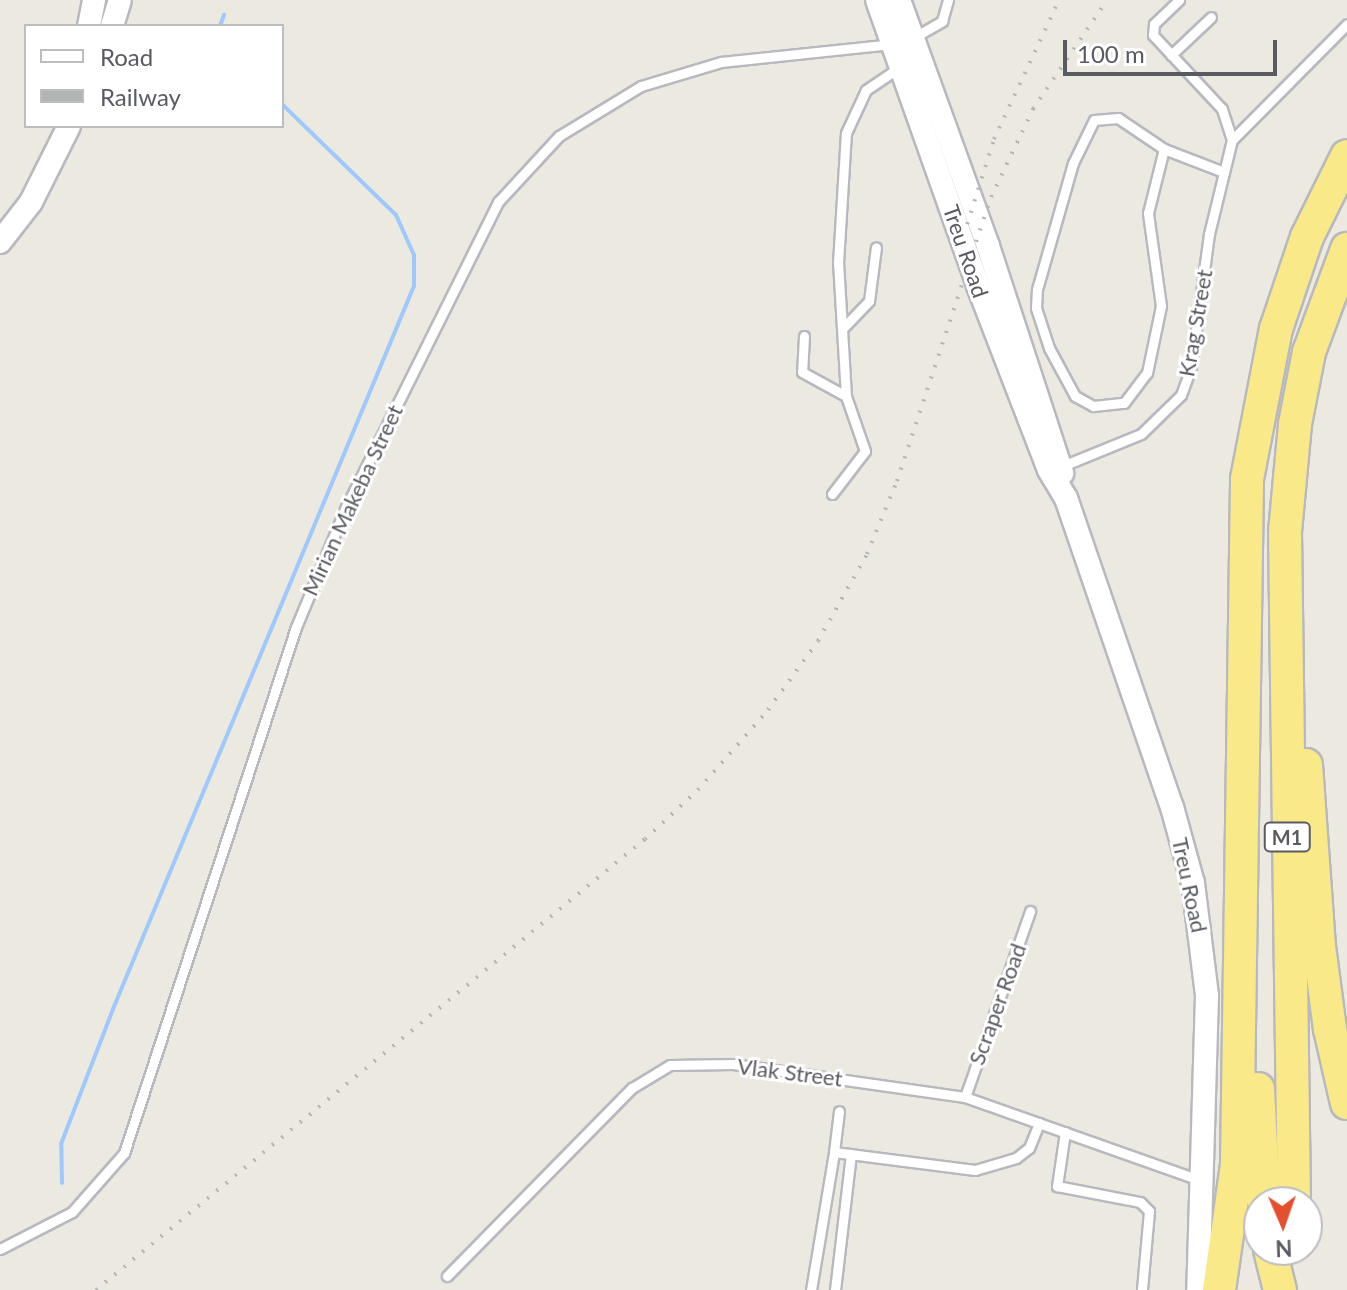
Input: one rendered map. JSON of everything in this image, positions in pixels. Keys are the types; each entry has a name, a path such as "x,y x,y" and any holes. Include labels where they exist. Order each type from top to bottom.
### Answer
{"highway":[{"name":"M1","path":"1250,1186 1255,995 1240,915 1242,525 1255,421 1276,329 1303,250 1347,156"},
{"name":"M1","path":"1293,1186 1285,532 1295,424 1309,352 1347,249"},
{"path":"1285,532 1319,946 1347,1103"},
{"path":"1219,1290 1243,1224"},
{"path":"1274,1266 1280,1290"},
{"path":"1295,1266 1295,1290"}],"street":[{"path":"89,24 94,0"},
{"path":"113,24 120,0"},
{"name":"Treu Road","path":"877,0 901,41 959,161 1055,468"},
{"name":"Treu Road","path":"899,0 900,67 1066,498 1172,807 1198,907 1207,995 1198,1290"},
{"path":"0,242 31,202 68,128"}],"lane":[{"name":"Mirian Makeba Street","path":"0,1249 72,1212 124,1153 139,1119 296,627 346,507 498,202 559,136 641,86 721,62 901,41 942,21 948,0"},
{"path":"1179,0 1152,30 1222,109 1232,140 1347,24"},
{"path":"1171,55 1211,17"},
{"path":"832,494 865,451 846,396 837,231 846,133 866,90 900,67"},
{"path":"1164,149 1148,213 1161,306 1147,373 1124,403 1093,406 1075,396 1049,348 1036,308 1037,289 1073,163 1094,120 1118,118 1164,149 1224,172"},
{"name":"Krag Street","path":"1055,468 1141,434 1181,395 1191,367 1209,234 1232,140"},
{"path":"842,329 869,301 876,247"},
{"path":"804,336 802,372 846,396"},
{"name":"Scraper Road","path":"965,1097 1030,911"},
{"name":"Vlak Street","path":"447,1276 632,1088 670,1065 733,1064 965,1097 1202,1181"},
{"path":"811,1290 839,1111"},
{"path":"834,1152 955,1170 990,1167 1029,1148 1039,1123"},
{"path":"1065,1132 1057,1186 1140,1202 1149,1211 1142,1290"},
{"path":"835,1290 851,1154"}],"waterway":[{"path":"221,24 224,15"},
{"path":"62,1183 61,1144 113,1009 414,286 414,255 396,215 284,106"}],"railway":[{"path":"960,247 994,139 1059,0"},
{"path":"96,1290 645,839 698,790 768,710 818,641 867,554 897,481 991,197 1033,109 1107,0"}]}
